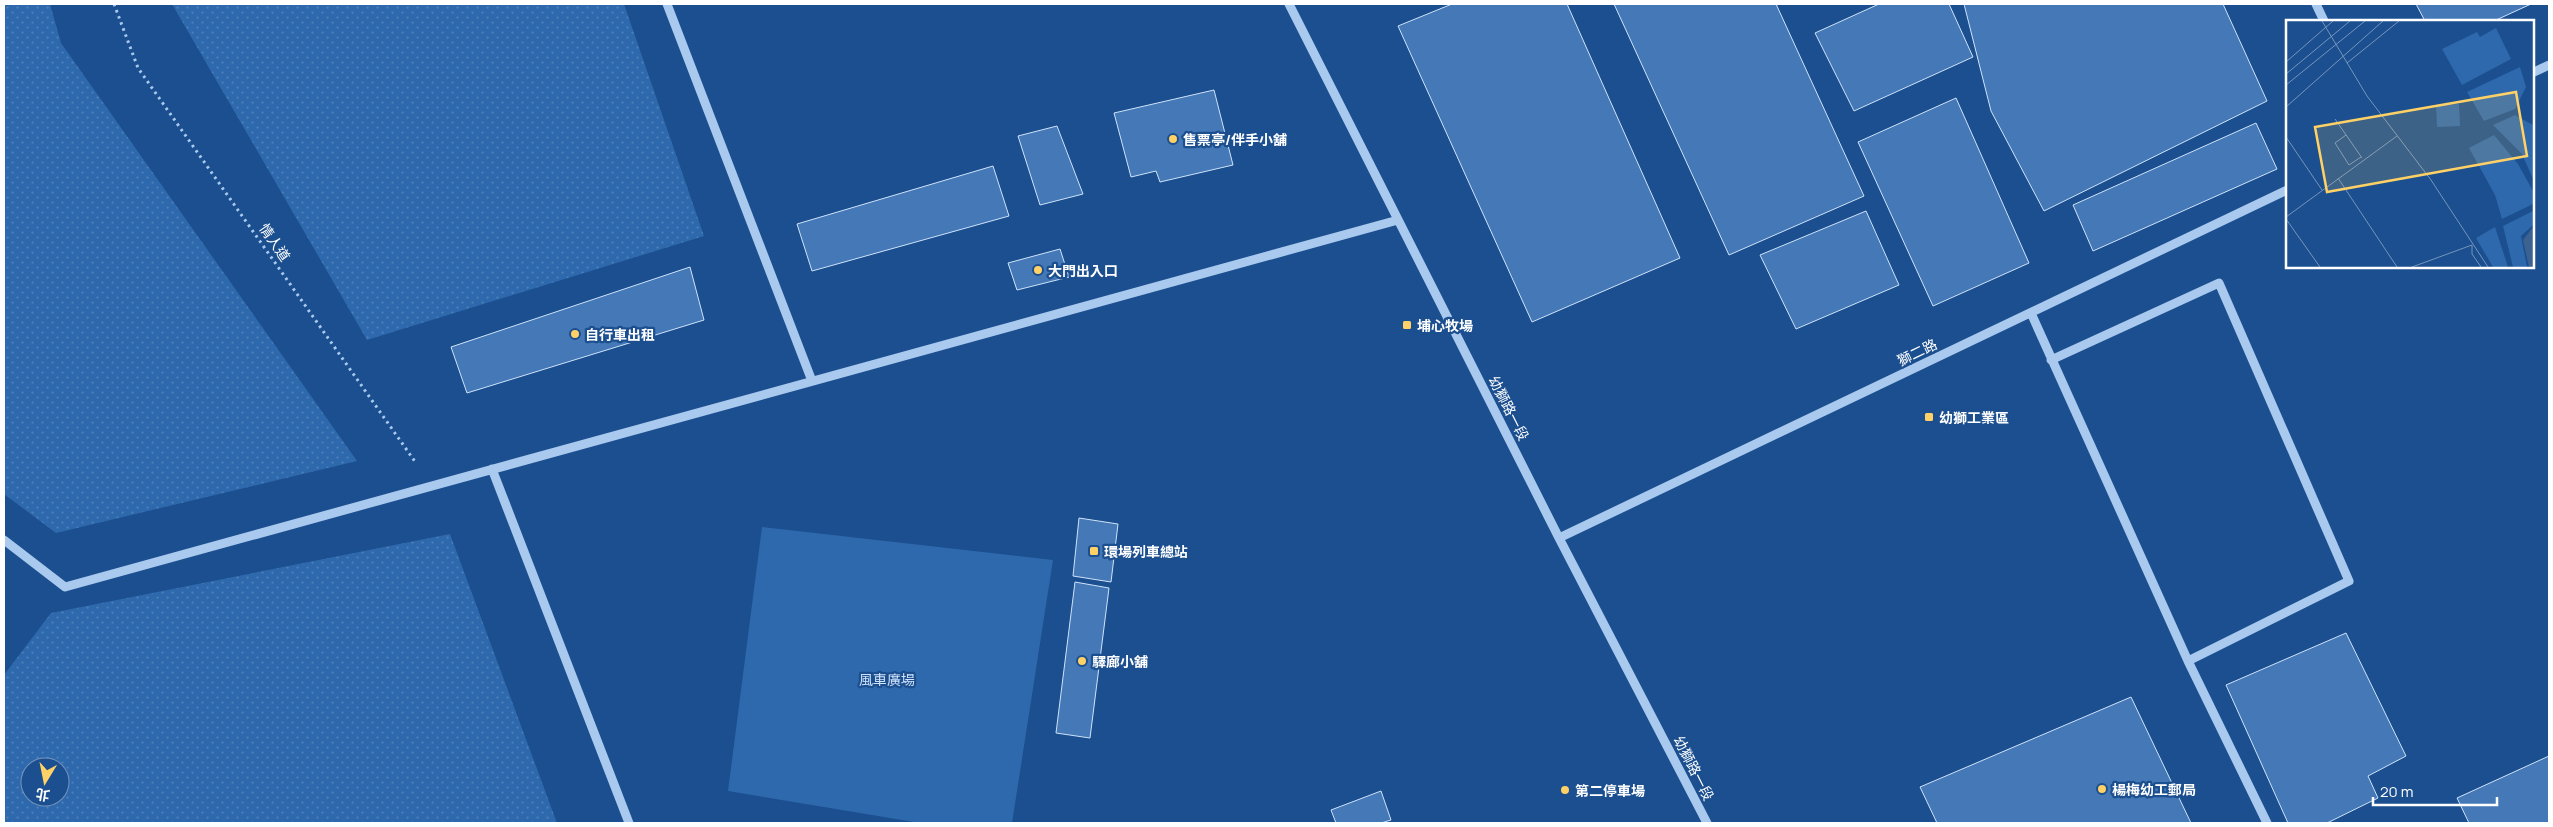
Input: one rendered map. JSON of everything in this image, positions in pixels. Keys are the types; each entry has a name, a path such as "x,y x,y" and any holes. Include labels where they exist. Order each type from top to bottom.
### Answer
{"street":[{"path":"667,4 812,381"},
{"name":"幼獅路一段","path":"1289,4 1559,538 1707,823"},
{"path":"2316,4 2324,20"},
{"path":"2533,73 2549,65"},
{"name":"獅二路","path":"1559,538 2286,190"},
{"path":"4,540 65,587 1398,220"},
{"path":"2051,360 2219,283 2349,581 2188,661"},
{"path":"2031,312 2188,661 2267,823"},
{"path":"492,469 629,823"}],"path":[{"name":"情人道","path":"114,4 138,68 432,486"}],"green space":[{"path":"4,4 50,4 61,43 357,461 56,533 4,494"},
{"path":"172,4 624,4 704,236 367,340"},
{"name":"風車廣場","path":"762,527 1053,560 1012,823 920,823 728,791"},
{"path":"450,534 557,823 4,823 4,675 51,613"}],"building":[{"path":"1452,4 1567,4 1680,258 1532,322 1398,26"},
{"path":"1614,4 1776,4 1864,196 1729,255"},
{"path":"1879,4 1949,4 1973,57 1854,111 1815,33"},
{"path":"1964,4 2223,4 2267,101 2044,211 1991,111"},
{"path":"2416,4 2531,4 2496,20 2424,20"},
{"name":"售票亭/伴手小舖","path":"1214,90 1233,165 1160,182 1156,171 1131,177 1114,113"},
{"path":"1956,98 2029,263 1933,306 1858,142"},
{"path":"2256,123 2277,169 2093,251 2073,205"},
{"path":"1057,126 1083,194 1040,205 1018,136"},
{"path":"993,166 1009,216 812,271 797,224"},
{"path":"1866,211 1899,285 1796,329 1760,255"},
{"name":"大門出入口","path":"1060,249 1069,277 1017,290 1008,263"},
{"name":"自行車出租","path":"690,267 704,320 467,393 451,347"},
{"path":"1079,518 1118,524 1111,582 1073,576"},
{"name":"驛廊小舖","path":"1075,582 1109,588 1090,738 1056,733"},
{"path":"2346,633 2406,756 2368,776 2378,798 2327,823 2288,823 2226,685"},
{"path":"2131,697 2191,823 1937,823 1920,787"},
{"path":"2549,756 2549,823 2469,823 2457,798"},
{"path":"1381,791 1391,820 1381,823 1336,823 1331,810"}],"place":[{"name":"售票亭/伴手小舖","path":"1173,139"},
{"name":"大門出入口","path":"1038,270"},
{"name":"埔心牧場","path":"1407,325"},
{"name":"自行車出租","path":"575,334"},
{"name":"幼獅工業區","path":"1929,417"},
{"name":"環場列車總站","path":"1094,551"},
{"name":"驛廊小舖","path":"1082,661"},
{"name":"楊梅幼工郵局","path":"2102,789"},
{"name":"第二停車場","path":"1565,790"}]}
